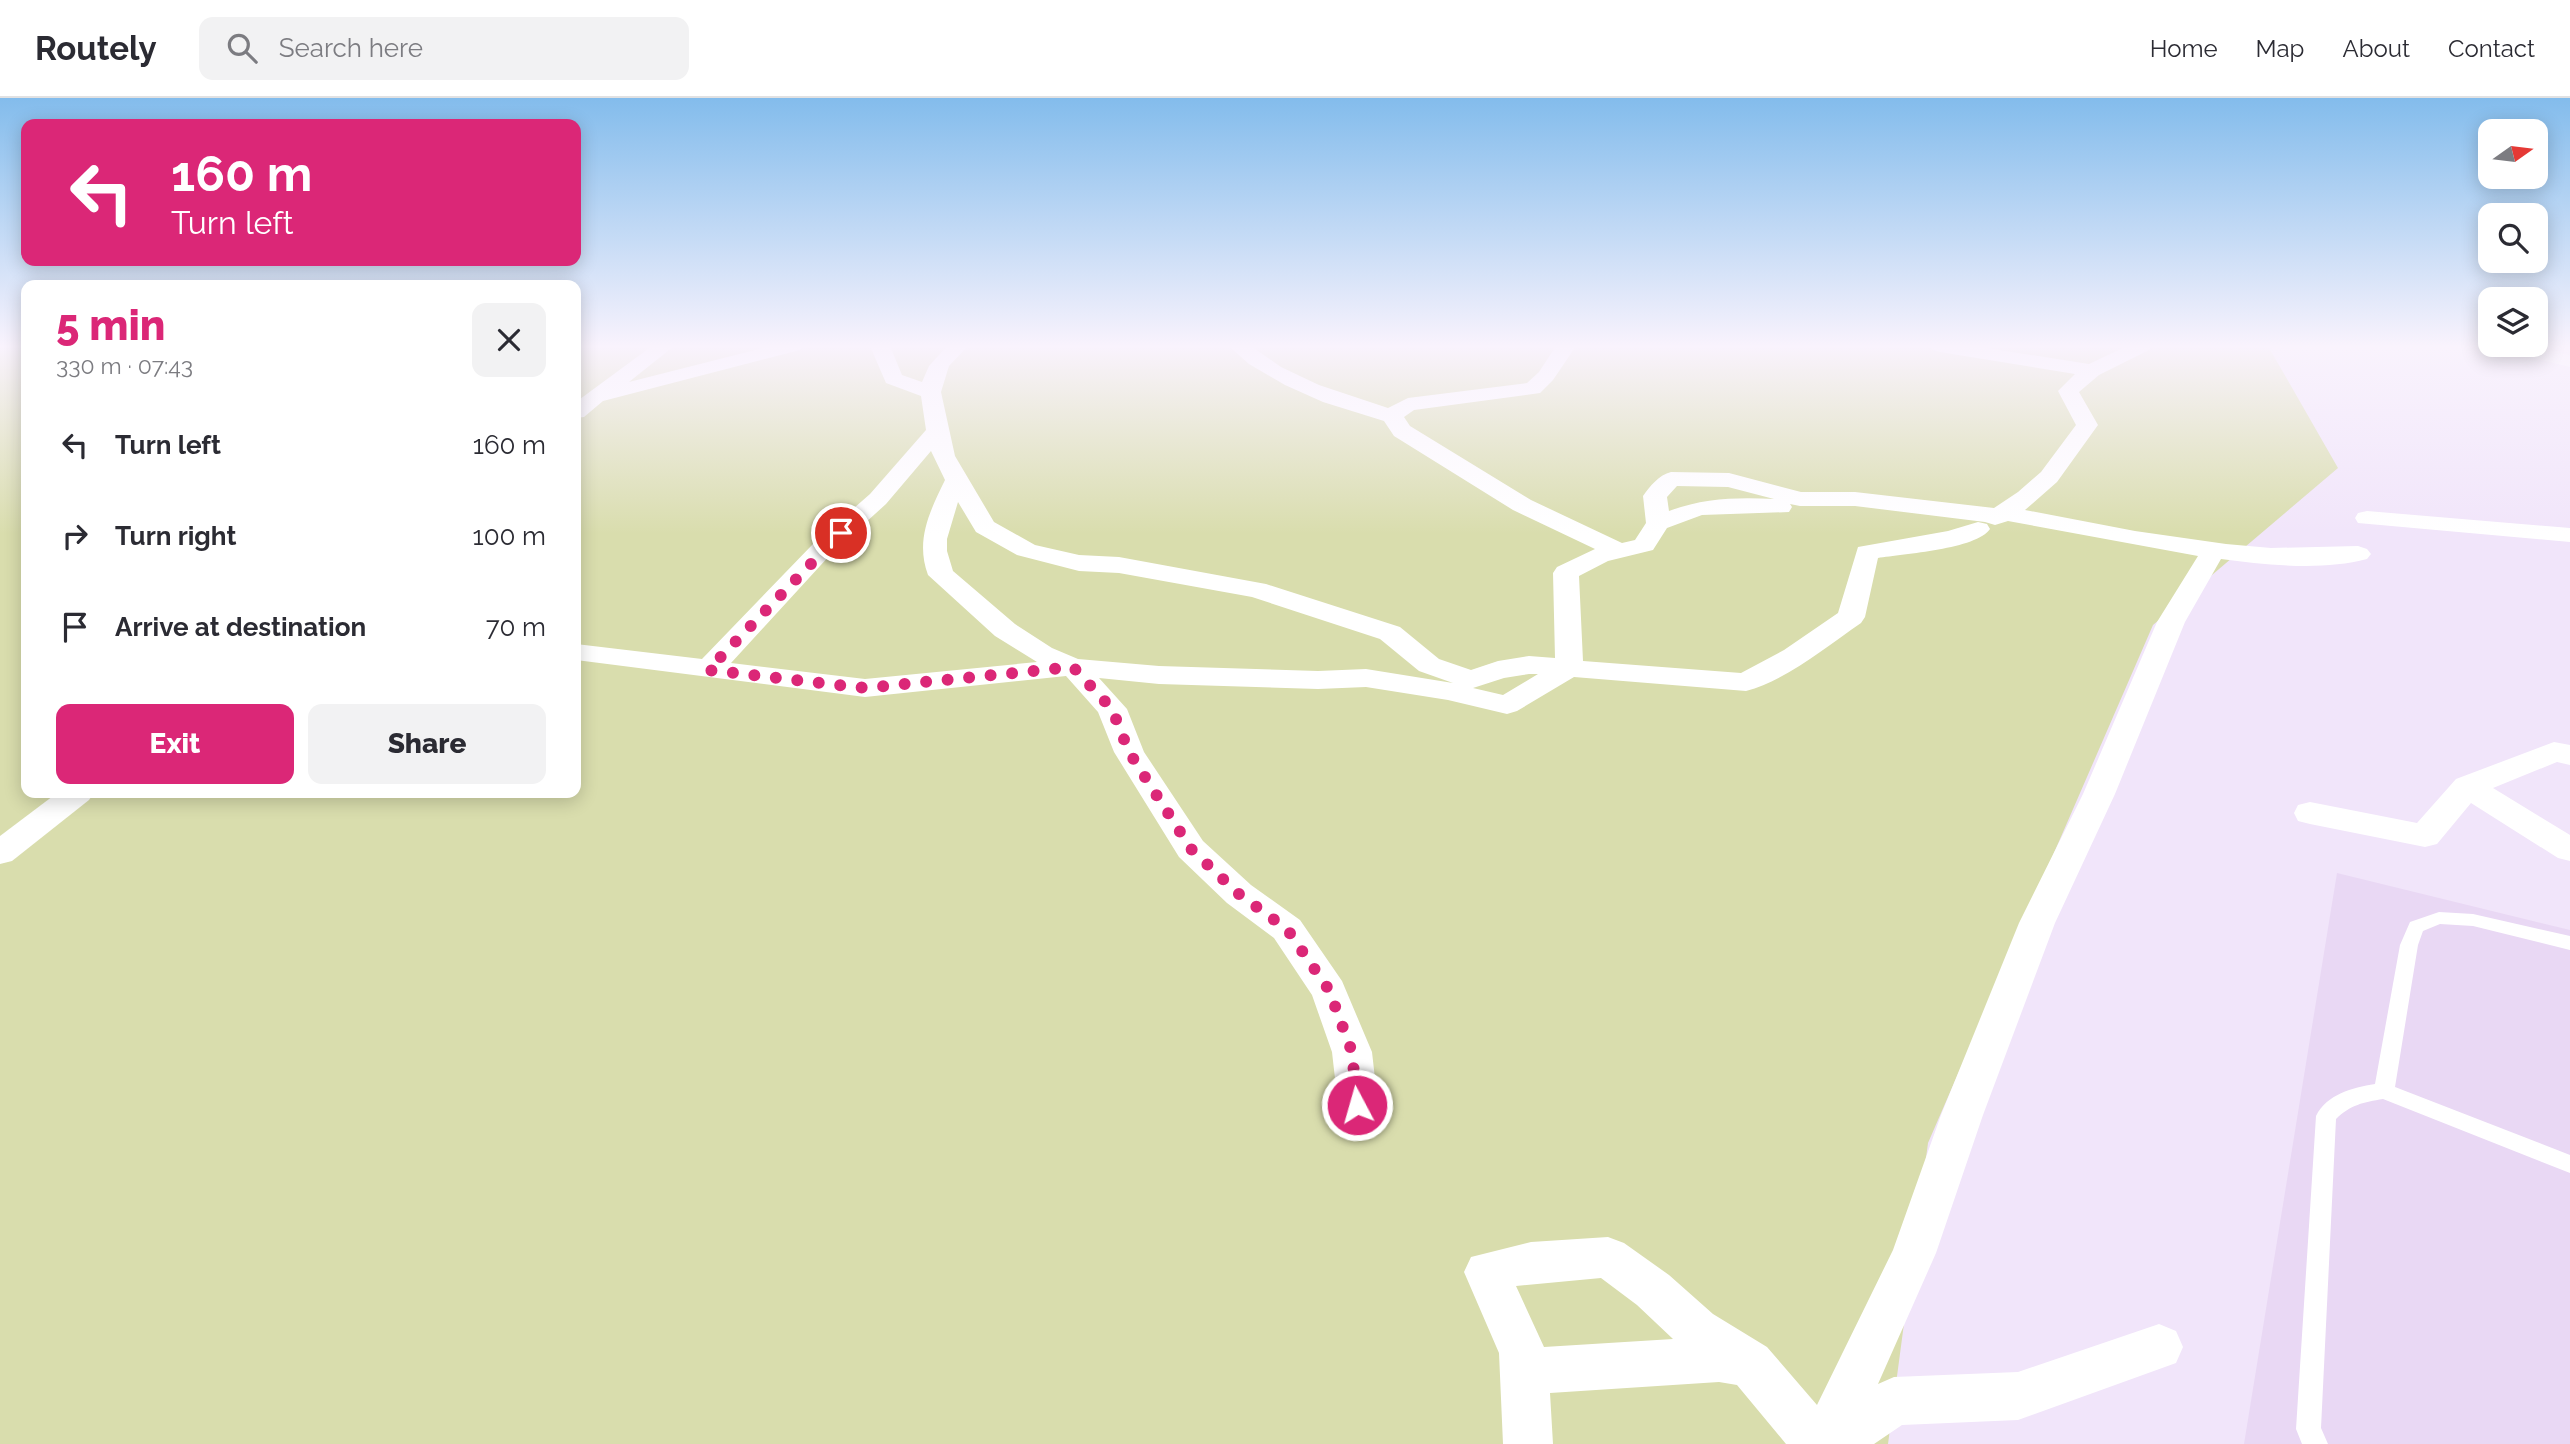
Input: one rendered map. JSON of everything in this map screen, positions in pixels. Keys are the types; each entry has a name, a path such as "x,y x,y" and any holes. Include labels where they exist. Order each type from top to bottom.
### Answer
{"street":[{"path":"934,409 944,456 985,527 1026,550 1079,563 1119,565 1258,590 1390,633 1429,665 1471,680 1498,670 1529,665 1746,682 1794,656 1852,617 1867,552 1953,538 1978,529 2004,513 2150,541 2214,550 2329,557 2358,554"},
{"path":"1365,409 1392,416 1402,431 1522,505 1619,551"},
{"path":"1392,416 1402,409"},
{"path":"1658,523 1655,496 1671,479 1729,480 1800,499 1855,499 1998,516 2019,505 2060,468 2087,425 2078,409"},
{"path":"708,670 822,549 878,499 937,431"},
{"path":"957,480 935,533 935,563 941,575 1005,630 1042,654 1073,667 1112,709 1129,752 1191,849 1239,894 1287,929 1329,990 1352,1052 1357,1105"},
{"path":"1569,668 1566,573 1599,556 1644,545 1658,523 1699,508 1747,505 1803,508 1978,529"},
{"path":"2367,518 2570,535"},
{"path":"1827,1444 1914,1253 1962,1115 2037,923 2099,794 2171,622 2214,550"},
{"path":"581,652 865,688 1073,667 1159,675 1318,680 1366,678 1448,691 1507,705 1569,668"},
{"path":"2310,813 2425,836 2467,786 2554,752 2570,755"},
{"path":"2467,786 2570,850"},
{"path":"0,853 72,798"},
{"path":"1528,1444 1522,1353 1487,1272 1531,1262 1608,1257 1653,1290 1696,1330 1750,1363 1818,1444"},
{"path":"1827,1444 1894,1401 2018,1396 2159,1347"},
{"path":"1524,1372 1719,1359 1750,1363"}],"lane":[{"path":"2384,1091 2409,945 2416,927 2439,918 2473,920 2570,943"},
{"path":"2315,1444 2308,1429 2326,1116 2338,1102 2355,1095 2384,1091 2570,1164"}],"shaded area":[{"path":"2337,873 2570,930 2570,1444 2244,1444"}],"green space":[{"path":"0,409 21,409 21,798 581,798 581,409 2304,409 2338,468 2153,625 1928,1143 1888,1444 0,1444"}],"route":[{"path":"841,533 822,549 708,670 865,688 1073,667 1112,709 1129,752 1191,849 1239,894 1287,929 1329,990 1352,1052 1357,1105"}]}
